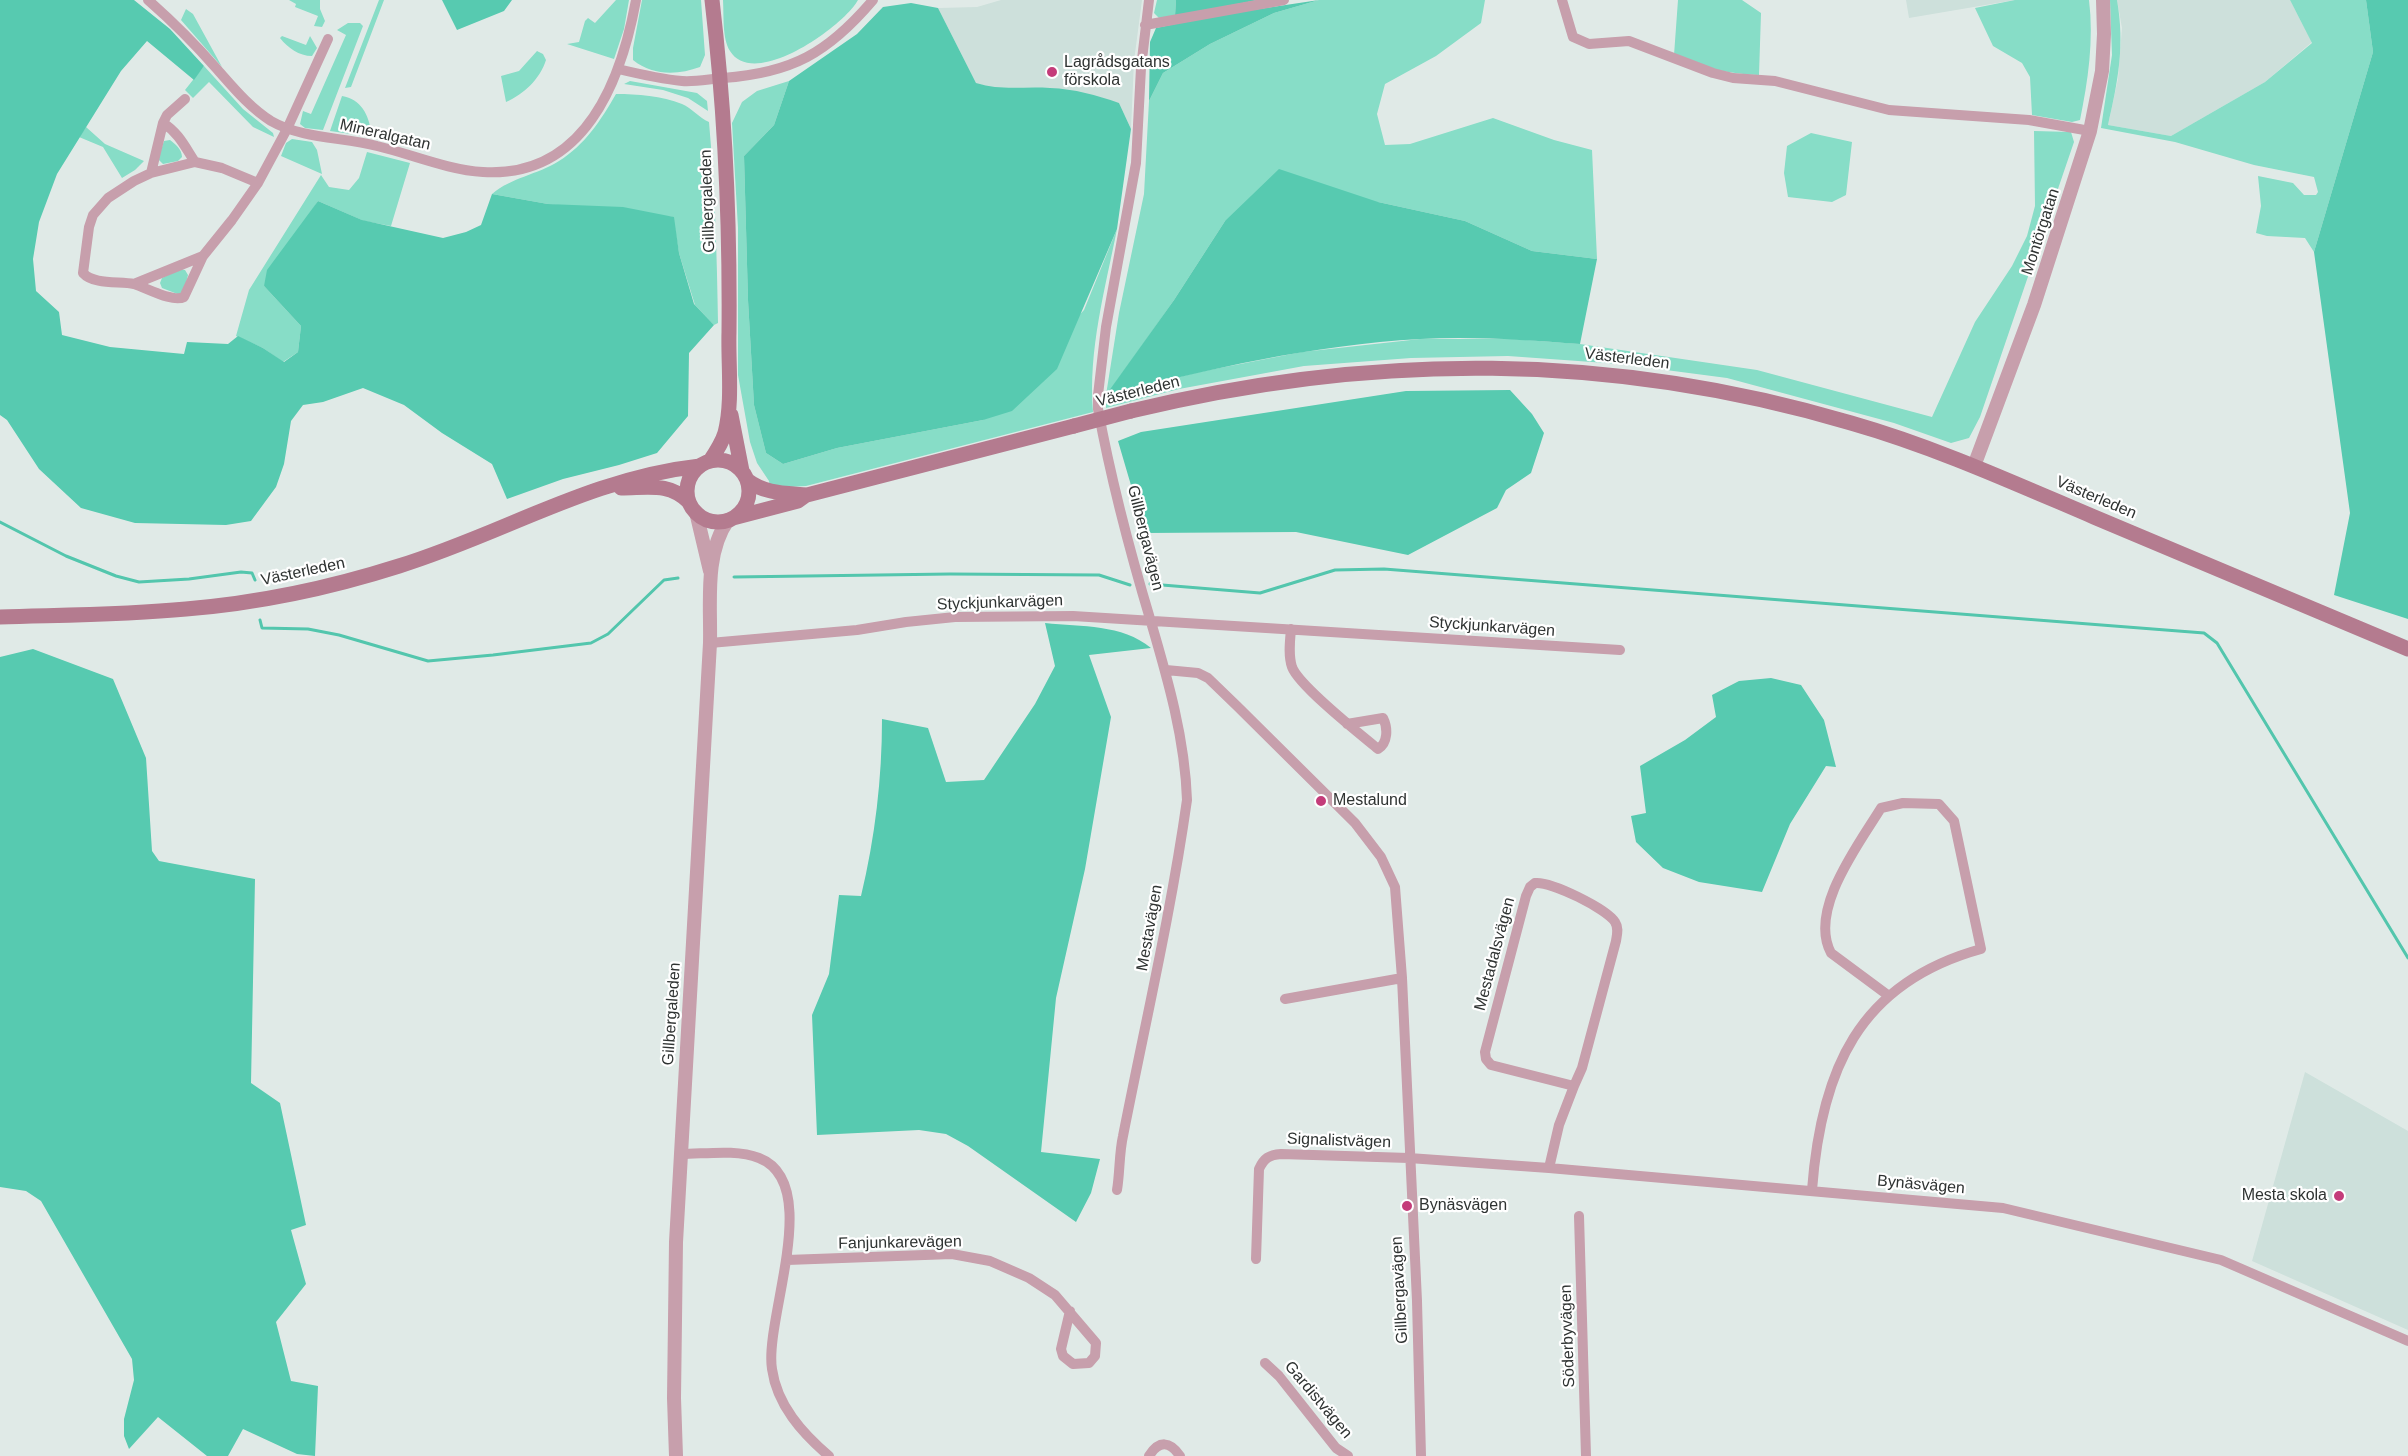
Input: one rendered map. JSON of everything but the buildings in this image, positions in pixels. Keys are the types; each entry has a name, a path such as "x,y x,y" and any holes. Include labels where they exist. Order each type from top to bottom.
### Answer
{"main road":[{"name":"Gillbergaleden","path":"705,463 718,450 725,432 728,401 729,269 720,78 712,0"},
{"name":"Västerleden","path":"731,519 798,501 807,495 1131,411 1221,391 1334,375 1427,368 1542,369 1664,381 1763,400 1853,423 1974,466 2408,650"},
{"name":"Gillbergaleden","path":"728,401 744,476"},
{"path":"727,461 744,476 749,491 746,504 731,519 711,521 693,507 687,491 689,479 705,463 727,461"},
{"name":"Västerleden","path":"0,617 185,609 247,602 308,591 372,575 434,555 567,499 613,483 668,469 705,463"},
{"name":"Västerleden","path":"744,476 759,489 807,495"},
{"name":"Västerleden","path":"597,489 662,487 680,493 693,507"}],"street":[{"name":"Mineralgatan","path":"148,0 170,20 246,102 272,122 287,129 373,144 462,169 501,172 543,161 561,151 591,122 618,69 631,27 636,0"},
{"path":"618,69 682,81 768,73 808,57 840,36 873,0"},
{"name":"Gillbergavägen","path":"1149,0 1145,25 1137,163 1106,327 1098,395 1102,430 1150,621 1166,670 1189,671 1208,678 1355,823 1391,875 1395,887 1402,978 1417,1302 1421,1456"},
{"path":"1145,25 1284,0"},
{"path":"1562,0 1573,37 1589,44 1629,41 1713,73 1733,78 1775,81 1888,110 2029,120 2090,130"},
{"name":"Montörgatan","path":"1974,466 2037,295 2090,130 2099,93 2104,53 2103,0"},
{"path":"258,183 222,168 195,162 151,173 134,181 100,205 93,215 82,267 83,273 87,277 134,284 180,299 184,297 202,256 232,220 258,183 287,129 328,39"},
{"path":"151,173 163,123 167,115 185,99"},
{"path":"163,123 173,129 195,162"},
{"path":"134,284 202,256"},
{"name":"Gillbergaleden","path":"693,507 711,573"},
{"name":"Gillbergaleden","path":"676,1456 674,1322 681,1154 710,643 711,573 720,531 731,519"},
{"name":"Styckjunkarvägen","path":"710,643 857,630 906,622 955,618 1073,616 1620,650"},
{"path":"1291,629 1293,670 1347,724"},
{"name":"Mestavägen","path":"1117,1190 1122,1139 1154,988 1187,800 1186,778 1166,670"},
{"path":"1812,1190 1823,1111 1837,1070 1856,1033 1899,987 1953,956 1981,949 1954,822 1939,804 1903,803 1881,808 1850,859 1827,909 1827,933 1831,953 1890,996"},
{"name":"Mestadalsvägen","path":"1549,1168 1559,1125 1582,1068 1618,927 1607,915 1568,892 1551,884 1535,883 1530,887 1526,896 1486,1045 1486,1059 1491,1065 1574,1086"},
{"path":"1285,999 1402,978"},
{"path":"681,1154 747,1154 761,1158 772,1166 783,1179 789,1215 787,1260 772,1335 772,1368 781,1400 793,1419 829,1456"},
{"name":"Signalistvägen","path":"1256,1259 1259,1169 1263,1160 1270,1155 1409,1158"},
{"name":"Bynäsvägen","path":"1409,1158 1812,1190 2003,1208 2222,1260 2408,1341"},
{"name":"Söderbyvägen","path":"1579,1216 1586,1456"},
{"name":"Fanjunkarevägen","path":"787,1260 952,1254 990,1261 1029,1278 1055,1295 1070,1311 1096,1343 1095,1356 1089,1363 1073,1364 1062,1356 1061,1349 1070,1311"},
{"name":"Gardistvägen","path":"1265,1363 1279,1376 1336,1448 1348,1456"},
{"path":"1149,1456 1159,1445 1167,1444 1173,1447 1180,1456"}],"shaded area":[{"name":"Lagrådsgatans förskola","path":"1001,0 1142,0 1134,61 1131,129 1119,103 1049,88 994,89 976,83 938,8 977,7"},
{"path":"1906,0 2015,0 1909,18"},
{"path":"2117,0 2290,0 2312,42 2265,82 2171,136 2108,125 2118,79 2122,28"},
{"name":"Mesta skola","path":"2305,1072 2408,1131 2408,1330 2252,1261"}],"green space":[{"path":"0,0 134,0 170,29 204,66 194,80 147,41 121,71 57,174 39,222 33,259 36,291 59,312 62,335 110,347 184,354 187,342 228,344 238,336 263,348 284,362 298,352 301,326 264,286 267,270 318,201 362,220 443,238 481,225 492,194 548,204 623,207 674,217 679,253 694,304 714,325 689,353 688,416 657,453 563,479 507,499 492,464 442,433 404,405 363,388 323,402 303,405 291,421 284,464 276,487 251,521 226,525 135,523 81,508 39,469 7,420 0,415"},
{"path":"289,0 320,0 320,9 325,21 322,27 314,26 318,16 295,7 296,4"},
{"path":"379,0 384,0 351,87 345,88"},
{"path":"442,0 512,0 504,11 457,30"},
{"path":"616,0 629,0 624,29 614,59 567,44 579,42 585,21 588,18 595,23"},
{"path":"642,0 701,0 705,55 700,67 674,73 649,69 633,60"},
{"path":"723,0 858,0 835,25 817,38 777,59 758,63 742,61 727,46"},
{"path":"1157,0 1176,0 1175,16 1159,18 1154,13"},
{"path":"1176,0 1258,0 1175,16"},
{"path":"1319,0 1485,0 1481,23 1436,56 1385,84 1377,114 1385,145 1410,144 1493,118 1554,140 1592,150 1597,259 1532,251 1465,221 1378,202 1225,221 1174,300 1107,395 1199,372 1302,352 1420,339 1512,339 1580,344 1757,370 1932,417 1975,322 2012,266 2027,236 2035,206 2034,131 2071,132 2074,142 1980,417 1969,438 1951,443 1894,423 1727,378 1620,364 1508,356 1411,358 1304,366 1179,389 1106,408 1106,395 1119,313 1144,194 1149,101 1163,73 1210,44 1274,13"},
{"path":"1319,0 1274,13 1210,44 1163,73 1149,101 1150,42 1156,28 1219,15"},
{"path":"1678,0 1742,0 1761,13 1759,75 1716,70 1674,55"},
{"path":"2015,0 2089,0 2091,30 2089,60 2080,120 2072,122 2032,115 2030,77 2022,63 1993,46 1975,8"},
{"path":"2110,0 2117,0 2120,48 2108,125 2171,136 2265,82 2312,43 2290,0 2366,0 2373,52 2314,252 2305,238 2267,236 2256,233 2261,206 2258,176 2293,183 2304,195 2316,195 2318,192 2314,177 2254,165 2175,142 2101,128 2112,55"},
{"path":"2366,0 2408,0 2408,619 2334,595 2350,513 2314,252 2373,52"},
{"path":"911,3 938,8 976,83 1004,88 1068,90 1119,103 1131,129 1117,229 1057,369 1012,411 983,420 837,448 783,464 766,453 754,405 744,156 774,125 789,81 857,34 883,7"},
{"path":"186,9 193,14 222,67 181,20"},
{"path":"348,23 360,23 363,26 323,130 305,128 300,124 303,111 311,114 346,35 337,30"},
{"path":"282,36 306,45 310,36 317,48 312,56 303,55 287,45 280,38"},
{"path":"537,51 543,54 546,60 540,73 525,90 506,102 501,76 519,71"},
{"path":"204,66 243,109 273,133 274,137 253,127 209,82 193,98 185,90"},
{"path":"630,81 697,93 707,101 708,111 688,98 663,90 624,84"},
{"path":"789,81 774,125 744,156 754,405 766,453 783,464 837,448 983,420 1084,310 1117,229 1095,343 1093,412 806,486 770,488 769,481 757,463 750,442 738,375 738,228 732,123 742,102 757,91"},
{"path":"616,94 649,96 674,101 686,106 709,122 717,273 718,323 714,325 695,305 679,253 673,217 548,204 492,194 508,184 551,166 568,155 592,131"},
{"path":"342,96 359,104 368,120 371,132 365,136 330,131"},
{"path":"86,127 105,144 144,161 122,178 103,147 79,137"},
{"path":"1811,133 1852,142 1846,195 1832,202 1788,197 1784,173 1787,146"},
{"path":"292,139 312,142 317,150 322,174 281,156 286,143"},
{"path":"170,140 180,149 182,157 178,161 163,164 158,159 164,141"},
{"path":"367,152 410,163 391,226 364,221 318,201 264,286 301,326 298,352 283,362 263,348 236,336 249,290 321,175 329,187 349,190 359,178"},
{"path":"1279,169 1378,202 1465,221 1532,251 1597,259 1580,344 1460,338 1380,342 1301,352 1183,376 1106,395 1174,300 1225,221"},
{"path":"180,269 185,270 188,275 184,291 180,295 162,288 160,283 162,278"},
{"path":"1510,390 1532,414 1544,433 1531,473 1506,490 1497,508 1408,555 1296,532 1145,533 1118,441 1141,432 1406,391"},
{"path":"1045,623 1087,626 1114,631 1140,640 1151,648 1089,655 1111,717 1085,869 1056,998 1041,1152 1100,1159 1091,1193 1076,1222 968,1146 946,1134 919,1130 817,1135 812,1015 829,974 839,895 861,896 877,808 882,719 928,728 946,782 984,780 1035,704 1055,666"},
{"path":"33,649 113,679 146,758 152,851 159,861 255,879 251,1083 280,1103 306,1225 291,1230 306,1284 276,1322 291,1381 318,1386 315,1456 297,1454 243,1429 228,1456 207,1456 158,1417 129,1449 124,1436 124,1419 134,1380 132,1359 41,1201 26,1191 0,1187 0,657"},
{"path":"1771,678 1801,685 1824,720 1836,767 1826,766 1790,824 1762,892 1699,882 1663,868 1636,842 1631,816 1646,813 1640,766 1685,740 1716,717 1712,695 1739,681"}],"waterway":[{"path":"0,522 66,556 116,576 139,582 189,579 241,572 252,573 255,580"},
{"path":"1150,584 1260,593 1335,570 1384,569 2204,633 2217,643 2408,958"},
{"path":"734,577 950,574 1099,575 1130,585"},
{"path":"260,620 262,628 308,629 339,635 428,661 493,655 591,643 608,634 664,580 678,578"}],"place":[{"name":"Lagrådsgatans förskola","path":"1052,72"},
{"name":"Mestalund","path":"1321,801"},
{"name":"Mesta skola","path":"2339,1196"},
{"name":"Bynäsvägen","path":"1407,1206"}]}
